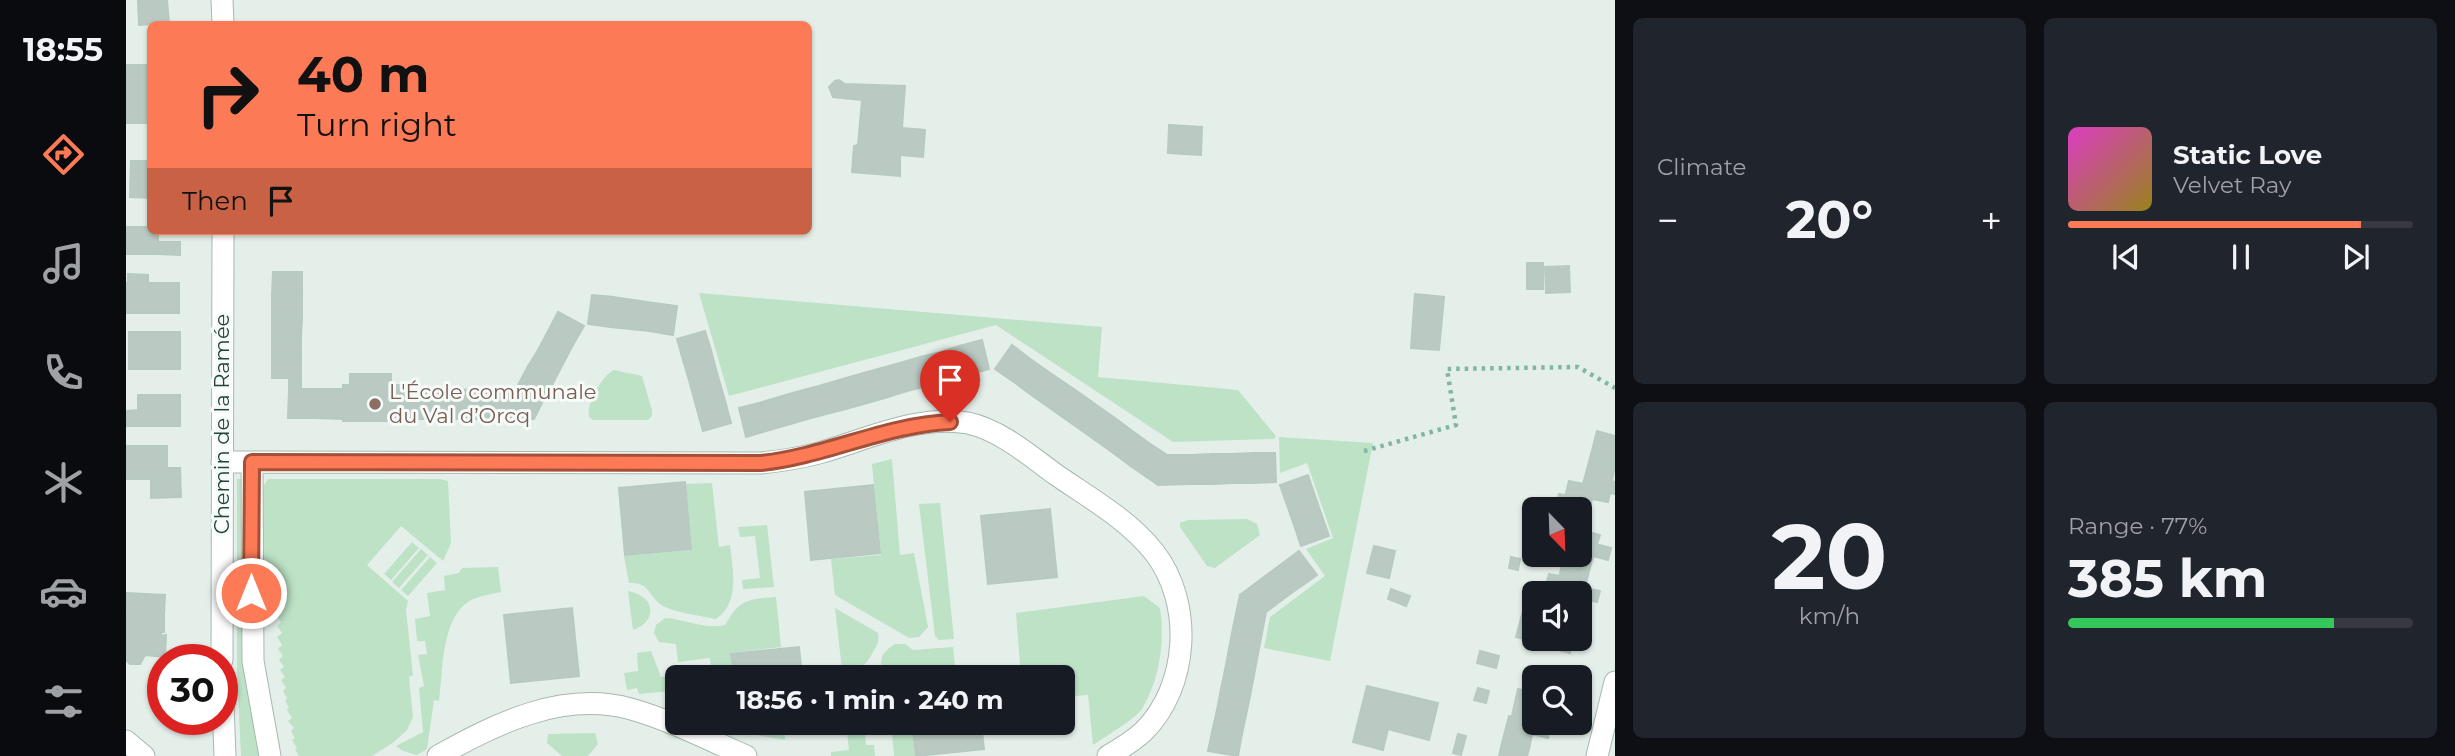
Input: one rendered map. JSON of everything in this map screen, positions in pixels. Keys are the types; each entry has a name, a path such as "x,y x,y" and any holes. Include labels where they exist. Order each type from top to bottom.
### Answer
{"street":[{"path":"222,0 223,21"},
{"name":"Chemin de la Ramée","path":"223,235 235,462 223,644"},
{"path":"270,756 258,693 235,462 761,463 807,456 915,425 950,422 972,424 1019,449 1115,517 1150,547 1167,574 1175,597 1182,635 1173,682 1149,726 1132,742 1108,756"},
{"path":"1597,756 1612,710 1615,682"},
{"path":"438,756 520,716 551,708 590,705 630,709 746,756"},
{"path":"224,735 225,756"},
{"path":"126,741 144,756"}],"path":[{"path":"1364,451 1456,425 1447,369 1578,367 1615,388"}],"green space":[{"path":"699,293 1102,327 1098,377 1238,390 1276,436 1274,439 1173,442 996,325 729,396"},
{"path":"614,370 642,376 652,410 652,416 648,420 593,420 589,417 590,405 596,391"},
{"path":"1279,437 1373,443 1330,661 1264,648 1270,617 1325,576 1306,549 1333,538 1307,463 1280,473"},
{"path":"892,459 900,555 914,553 928,627 919,637 909,638 835,595 831,559 881,555 872,464"},
{"path":"237,479 241,479 243,662 259,756 241,756 237,644"},
{"path":"268,479 448,481 451,543 443,561 401,526 367,565 408,601 406,610 413,675 409,677 413,717 407,730 372,756 299,756 295,750 297,748 292,740 295,738 291,731 294,728 288,721 292,718 287,710 289,707 283,691 286,688 281,680 285,677 280,670 284,667 279,660 283,656 278,649 282,645 277,637 282,633 277,626 281,622 276,615 285,607 262,580 262,488"},
{"path":"712,483 719,547 730,545 733,575 729,604 716,619 665,607 641,584 629,583 624,556 692,550 686,484"},
{"path":"940,503 954,639 939,640 935,636 919,504"},
{"path":"1247,519 1257,524 1260,535 1215,568 1207,566 1180,527 1180,523 1188,520"},
{"path":"767,525 774,587 743,589 742,580 760,578 755,536 740,537 738,527"},
{"path":"412,542 419,548 391,580 384,574"},
{"path":"421,549 428,555 399,588 392,582"},
{"path":"430,557 437,563 408,596 401,590"},
{"path":"498,567 501,592 468,602 456,614 451,625 444,650 439,701 434,700 427,749 417,755 403,751 396,746 423,732 419,688 424,686 418,655 427,654 425,641 417,641 415,619 430,616 427,593 445,590 444,576 459,573 462,568"},
{"path":"628,591 644,598 650,609 647,620 633,630"},
{"path":"1144,596 1160,608 1160,660 1142,709 1093,745 1088,695 1075,696 1075,665 1020,665 1016,613"},
{"path":"776,597 781,647 730,653 731,665 711,665 710,658 678,662 676,644 659,642 654,633 656,625 665,618 710,626 725,625 740,605"},
{"path":"835,608 878,633 878,642 865,664 841,665"},
{"path":"895,644 905,644 913,650 953,647 955,665 881,665 886,651"},
{"path":"651,651 661,677 665,677 665,691 639,694 637,688 627,690 624,673 638,671 637,653"},
{"path":"595,733 598,744 588,756 562,756 547,743 548,734"},
{"path":"757,735 785,735 785,740"},
{"path":"847,735 865,735 866,745 874,745 875,756 831,756 831,752 849,750"},
{"path":"892,735 912,735 915,756 894,756"}],"building":[{"path":"138,0 167,0 169,21 147,21 147,24 139,25"},
{"path":"126,65 147,65 147,123 126,123"},
{"path":"839,80 845,84 905,86 902,128 925,130 923,157 900,155 900,176 852,172 854,146 858,145 862,100 833,97 829,87"},
{"path":"1169,125 1202,127 1201,155 1168,153"},
{"path":"131,161 147,161 147,198 130,197"},
{"path":"126,227 147,227 147,235 158,235 158,254 126,254"},
{"path":"158,242 180,242 180,255 158,254"},
{"path":"1527,263 1543,263 1543,289 1527,289"},
{"path":"1569,266 1570,292 1546,293 1545,267"},
{"path":"273,272 302,272 302,295 272,296"},
{"path":"128,274 148,275 148,283 179,283 179,313 126,313"},
{"path":"1415,294 1444,297 1439,350 1411,348"},
{"path":"302,295 302,318 272,315 272,296"},
{"path":"592,295 613,297 611,327 588,324"},
{"path":"613,297 634,300 630,329 611,327"},
{"path":"634,300 654,303 649,331 630,329"},
{"path":"654,303 677,306 673,335 649,331"},
{"path":"558,312 584,326 573,345 548,331"},
{"path":"272,315 302,318 301,337 272,337"},
{"path":"548,331 573,345 563,364 538,350"},
{"path":"705,331 711,350 683,360 677,339"},
{"path":"129,332 180,332 180,369 129,369"},
{"path":"272,337 301,337 301,356 272,357"},
{"path":"982,340 989,369 967,375 959,346"},
{"path":"1012,345 1029,358 1014,382 995,369"},
{"path":"959,346 967,375 948,380 941,352"},
{"path":"538,350 563,364 553,383 527,368"},
{"path":"711,350 717,373 689,380 683,360"},
{"path":"941,352 948,380 927,386 920,357"},
{"path":"301,356 301,378 272,378 272,357"},
{"path":"920,357 927,386 907,391 900,363"},
{"path":"1029,358 1046,370 1030,394 1014,382"},
{"path":"900,363 907,391 885,398 878,369"},
{"path":"527,368 553,383 543,401 517,387"},
{"path":"878,369 885,398 867,403 860,374"},
{"path":"1046,370 1062,381 1047,406 1030,394"},
{"path":"717,373 724,397 696,406 689,380"},
{"name":"L'École communale du Val d’Orcq","path":"350,374 391,374 391,385 407,385 407,421 343,421 343,385 350,385"},
{"path":"860,374 867,403 846,409 839,380"},
{"path":"289,378 301,378 301,389 289,389"},
{"path":"839,380 846,409 826,414 819,386"},
{"path":"1062,381 1081,394 1064,418 1047,406"},
{"path":"819,386 826,414 804,420 796,392"},
{"path":"517,387 543,401 534,419 513,419 513,390"},
{"path":"289,389 313,389 314,418 288,418"},
{"path":"313,389 343,389 343,419 314,418"},
{"path":"407,389 429,389 428,419 407,419"},
{"path":"429,389 450,389 450,419 428,419"},
{"path":"450,389 471,390 470,419 450,419"},
{"path":"491,389 491,419 470,419 471,390"},
{"path":"491,389 513,390 513,419 491,419"},
{"path":"796,392 804,420 787,425 779,397"},
{"path":"1081,394 1095,404 1081,430 1064,418"},
{"path":"138,395 180,395 180,426 126,426 126,411 138,410"},
{"path":"724,397 731,423 703,431 696,406"},
{"path":"779,397 787,425 766,431 759,403"},
{"path":"759,403 766,431 746,437 739,408"},
{"path":"1095,404 1115,418 1098,442 1081,430"},
{"path":"1115,418 1131,430 1116,455 1098,442"},
{"path":"1131,430 1149,443 1132,467 1116,455"},
{"path":"1597,431 1615,436 1615,465 1590,458"},
{"path":"1149,443 1167,455 1158,485 1132,467"},
{"path":"126,446 167,446 167,479 126,479"},
{"path":"1252,453 1251,483 1233,483 1233,454"},
{"path":"1252,453 1275,453 1276,482 1251,483"},
{"path":"1211,454 1233,454 1233,483 1215,484"},
{"path":"1211,454 1215,484 1191,484 1191,455"},
{"path":"1167,455 1191,455 1191,484 1158,485"},
{"path":"1590,458 1615,465 1612,481 1615,482 1615,494 1583,484"},
{"path":"167,468 180,468 181,497 151,498 151,479 167,479"},
{"path":"1308,475 1315,496 1287,505 1280,485"},
{"path":"1569,481 1615,494 1610,493 1608,502 1592,497 1565,497"},
{"path":"685,482 691,549 625,555 619,488"},
{"path":"873,485 880,553 811,560 805,492"},
{"path":"1315,496 1322,516 1294,525 1287,505"},
{"path":"1050,509 1057,577 988,584 981,516"},
{"path":"1322,516 1329,536 1301,546 1294,525"},
{"path":"1592,533 1600,535 1597,544 1592,543"},
{"path":"1592,543 1611,548 1608,560 1593,556 1592,560"},
{"path":"1374,546 1395,551 1389,578 1367,573"},
{"path":"1299,551 1317,575 1300,587 1283,563"},
{"path":"1511,557 1520,559 1518,570 1509,568"},
{"path":"1283,563 1300,587 1282,600 1264,577"},
{"path":"1562,567 1589,571 1587,581 1558,581"},
{"path":"1571,567 1590,567 1589,571"},
{"path":"1549,574 1560,576 1559,581 1547,581"},
{"path":"1264,577 1282,600 1266,612 1240,595"},
{"path":"1391,589 1410,596 1406,606 1388,599"},
{"path":"1592,589 1600,591 1597,602 1592,601"},
{"path":"126,593 165,595 164,615 126,614"},
{"path":"1240,595 1266,612 1262,633 1233,628"},
{"path":"572,608 579,676 511,683 504,615"},
{"path":"126,614 164,615 164,632 161,632 161,636 166,635 166,644 147,644 147,655 140,664 130,664 126,660"},
{"path":"1522,615 1522,638 1516,637"},
{"path":"1233,628 1262,633 1258,654 1229,649"},
{"path":"799,647 801,665 732,665 731,654"},
{"path":"1229,649 1258,654 1254,675 1225,670"},
{"path":"1480,651 1499,656 1496,668 1477,663"},
{"path":"1225,670 1254,675 1250,696 1221,689"},
{"path":"1367,686 1438,703 1429,740 1388,729 1383,750 1353,742"},
{"path":"1478,688 1489,691 1486,703 1474,700"},
{"path":"1221,689 1250,696 1246,715 1217,710"},
{"path":"1518,689 1522,690 1522,718 1512,716"},
{"path":"1217,710 1246,715 1241,739 1212,732"},
{"path":"1509,716 1522,718 1522,735 1532,735 1529,749 1502,743"},
{"path":"1212,732 1241,739 1238,756 1208,751"},
{"path":"1458,734 1466,736 1461,755 1453,753"},
{"path":"913,735 982,735 984,749 916,756"},
{"path":"1502,743 1529,749 1527,756 1499,756"}],"place":[{"name":"L'École communale du Val d’Orcq","path":"375,404"}],"route":[{"path":"251,593 252,462 761,463 807,456 915,425 950,422"}]}
